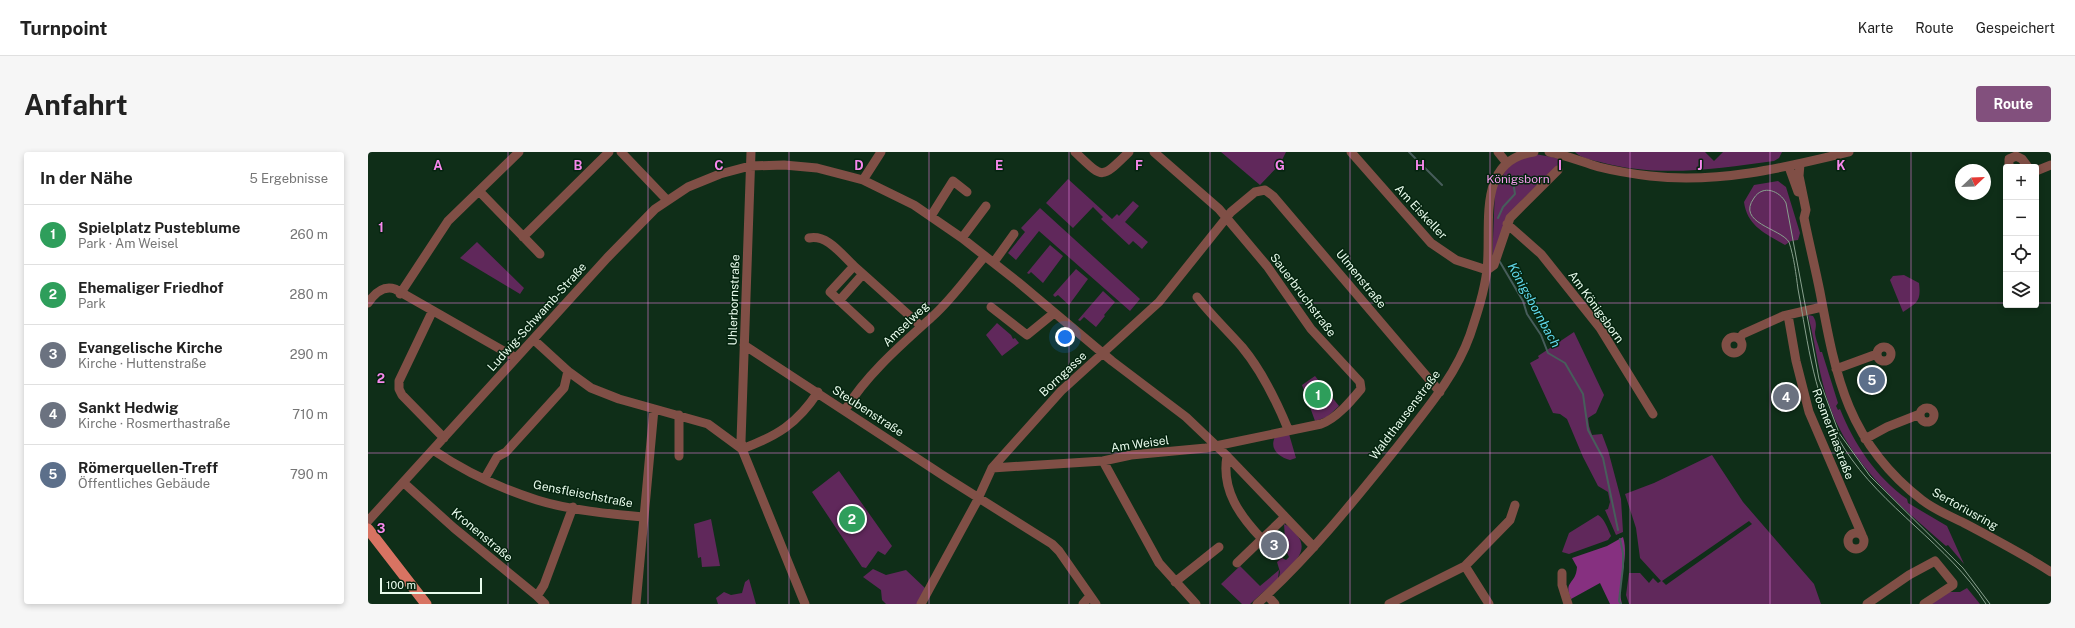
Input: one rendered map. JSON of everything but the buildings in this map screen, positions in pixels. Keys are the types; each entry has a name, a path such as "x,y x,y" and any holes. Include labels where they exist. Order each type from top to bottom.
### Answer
{"main road":[{"path":"368,529 426,604"}],"street":[{"path":"400,294 448,221 519,152"},
{"path":"523,237 609,152"},
{"path":"621,152 667,200"},
{"name":"Uhlerbornstraße","path":"742,449 741,438 751,152"},
{"path":"863,180 881,152"},
{"path":"1075,152 1096,172 1102,174 1109,172 1129,152"},
{"name":"Sauerbruchstraße","path":"1154,152 1219,209 1267,266 1311,329 1362,385"},
{"name":"Am Eiskeller","path":"1351,152 1431,243 1456,260 1487,270"},
{"path":"1498,152 1506,162 1519,155 1534,152"},
{"path":"1549,152 1599,167 1650,176 1692,177 1738,174 1789,166 1849,152"},
{"path":"2008,164 2009,158 2016,156 2022,159 2026,164"},
{"name":"Waldthausenstraße","path":"1257,604 1297,567 1370,481 1440,392 1454,370 1470,336 1482,296 1487,270 1492,186 1497,175 1506,162"},
{"name":"Sertoriusring","path":"1800,164 1799,176 1806,210 1804,218 1836,369 1846,404 1865,439 1876,456 1891,473 1922,500 1936,510 2017,551 2051,572"},
{"name":"Ludwig-Schwamb-Straße","path":"368,521 639,224 667,200 701,181 750,166 784,165 817,168 863,180 931,216 962,238 994,262 1102,354 1169,403 1216,446 1314,547"},
{"path":"2039,170 2051,165"},
{"name":"Sertoriusring","path":"1789,166 1806,210"},
{"path":"1487,270 1491,269 1494,265 1510,218 1558,170"},
{"path":"931,216 953,181 967,192"},
{"name":"Borngasse","path":"921,604 992,468 1042,410 1158,302 1226,218 1258,190"},
{"name":"Ulmenstraße","path":"1258,190 1265,190 1273,196 1440,392"},
{"path":"479,191 540,254"},
{"path":"962,238 986,206"},
{"name":"Am Königsborn","path":"1507,224 1541,254 1600,328 1652,414"},
{"path":"994,262 1014,234"},
{"path":"809,238 817,236 826,240 921,326"},
{"name":"Amselweg","path":"845,410 858,390 921,326 937,312 985,256"},
{"path":"854,266 830,292 870,328"},
{"path":"839,301 863,274"},
{"path":"368,303 375,293 383,289 392,288 400,294 516,358"},
{"path":"1197,297 1242,347 1259,371 1276,400 1288,429"},
{"path":"1739,339 1743,334 1788,315 1822,306"},
{"path":"991,307 1027,335 1054,313"},
{"path":"432,312 398,385 402,395 444,438"},
{"name":"Rosmerthastraße","path":"1788,315 1796,361 1809,412 1862,535"},
{"path":"534,340 568,371 600,393 709,425 742,449 805,604"},
{"name":"Steubenstraße","path":"744,344 1056,547 1096,604"},
{"path":"1836,369 1877,354"},
{"path":"485,478 497,457 506,452 564,388 568,371"},
{"name":"Am Weisel","path":"992,468 1103,461 1131,455 1216,446 1288,429 1326,422 1354,397 1362,385"},
{"path":"742,449 772,438 809,406 818,392"},
{"path":"636,604 644,521 642,517 654,408"},
{"path":"1865,439 1887,427 1920,414"},
{"path":"679,415 679,456"},
{"name":"Gensfleischstraße","path":"433,450 485,478 539,501 642,517"},
{"path":"1226,456 1227,482 1232,502 1242,517 1262,539"},
{"path":"1103,461 1154,556 1175,582 1196,604"},
{"name":"Kronenstraße","path":"404,483 454,528 545,604"},
{"path":"1389,604 1465,566 1510,520 1515,505"},
{"path":"537,596 544,585 573,507"},
{"path":"1237,563 1285,517"},
{"path":"1175,582 1219,547"},
{"path":"1867,604 1933,560 1953,583 1950,588 1924,604"},
{"path":"1465,566 1489,604"},
{"path":"1562,573 1562,585 1568,604"},
{"path":"1267,595 1275,604"},
{"path":"1083,604 1090,596"}],"green space":[{"path":"1221,152 1286,152 1280,164 1260,185"},
{"path":"1575,152 1705,152 1714,161 1723,152 1782,152 1779,158 1774,161 1730,167 1665,171 1622,167 1586,158"},
{"name":"Königsborn","path":"1535,154 1563,159 1562,162 1522,200 1492,263 1495,189 1510,163"},
{"path":"1068,179 1112,219 1117,214 1119,216 1133,201 1139,206 1125,222 1148,242 1142,249 1133,241 1129,245 1101,219 1103,217 1093,207 1073,228 1046,203"},
{"path":"1778,181 1786,187 1800,233 1798,240 1791,241 1785,245 1764,233 1753,223 1746,210 1744,202 1754,185"},
{"path":"1040,208 1140,299 1130,311 1039,231 1016,260 1008,253 1025,232 1021,228"},
{"path":"477,242 524,288 520,294 460,258"},
{"path":"1050,245 1063,256 1043,283 1031,272 1029,274 1027,273"},
{"path":"1076,269 1088,279 1069,305 1058,295 1055,297 1053,295"},
{"path":"1904,275 1919,283 1919,297 1912,306 1903,312 1890,280 1893,276"},
{"path":"1103,291 1115,302 1096,327 1084,317 1080,321 1078,320"},
{"path":"1808,315 1813,316 1815,320 1816,337 1838,403 1836,406 1838,410 1840,409 1859,447 1885,481 1907,499 1908,503 1947,526 1964,564 1948,545 1946,546 1912,516 1879,484 1851,448 1839,428 1826,396"},
{"path":"997,323 1019,343 1002,356 986,335"},
{"path":"1574,332 1604,395 1596,413 1588,418 1592,435 1602,434 1608,450 1621,499 1623,532 1616,535 1605,510 1608,509 1610,502 1608,492 1598,486 1583,457 1567,419 1560,414 1553,413 1530,363"},
{"path":"1315,376 1339,406 1327,417 1315,421 1302,385"},
{"path":"1289,434 1296,458 1290,460 1279,455 1274,449 1273,445 1275,437"},
{"path":"1712,455 1743,502 1814,584 1821,604 1629,604 1626,595 1629,573 1640,573 1649,583 1653,578 1658,583 1661,581 1640,558 1636,528 1625,494 1654,483","holes":["1749,521 1752,524 1666,585 1662,581"]},
{"path":"839,471 892,546 885,555 878,551 866,568 862,567 812,492"},
{"path":"1598,515 1604,521 1611,536 1608,540 1569,554 1562,552 1569,533"},
{"path":"711,519 720,566 702,567 701,557 698,558 694,524"},
{"path":"1284,524 1295,533 1302,546 1298,558 1279,578 1280,572 1277,562 1282,558 1286,560 1289,557 1287,553 1289,549 1283,542 1285,539"},
{"path":"1240,566 1260,586 1279,570 1278,579 1250,604 1242,604 1221,584"},
{"path":"873,569 886,575 906,570 925,588 919,604 886,604 882,600 881,590 863,577"},
{"path":"749,579 756,604 718,604 716,598 724,592 731,595 742,593 745,582"},
{"path":"1967,588 1980,604 1927,604 1948,592 1960,592"}],"shaded area":[{"path":"1623,537 1625,554 1621,587 1622,604 1610,604 1600,583 1571,599 1568,589 1575,577 1577,567 1572,558 1607,546"}],"waterway":[{"name":"Königsbornbach","path":"1409,152 1442,185"},
{"name":"Königsbornbach","path":"1498,218 1503,207 1515,194 1513,181 1524,176"},
{"name":"Königsbornbach","path":"1500,262 1523,301 1527,314 1541,335 1548,353 1565,363 1583,394 1588,430 1603,458 1618,530"},
{"name":"Königsbornbach","path":"1620,539 1623,553 1619,601 1621,604"}],"tram line":[{"path":"1986,604 1971,583 1953,563 1896,508 1859,469 1844,448 1834,430 1819,391 1809,351 1794,260 1789,242 1784,237 1761,224 1751,213 1750,206 1754,198 1762,191 1766,190 1776,192 1786,203 1819,379 1839,433 1870,476 1963,568 1990,604"}],"place":[{"name":"Römerquellen-Treff","path":"1872,380"},
{"name":"Spielplatz Pusteblume","path":"1318,395"},
{"name":"Sankt Hedwig","path":"1786,397"},
{"name":"Ehemaliger Friedhof","path":"852,519"},
{"name":"Evangelische Kirche","path":"1274,545"}]}
